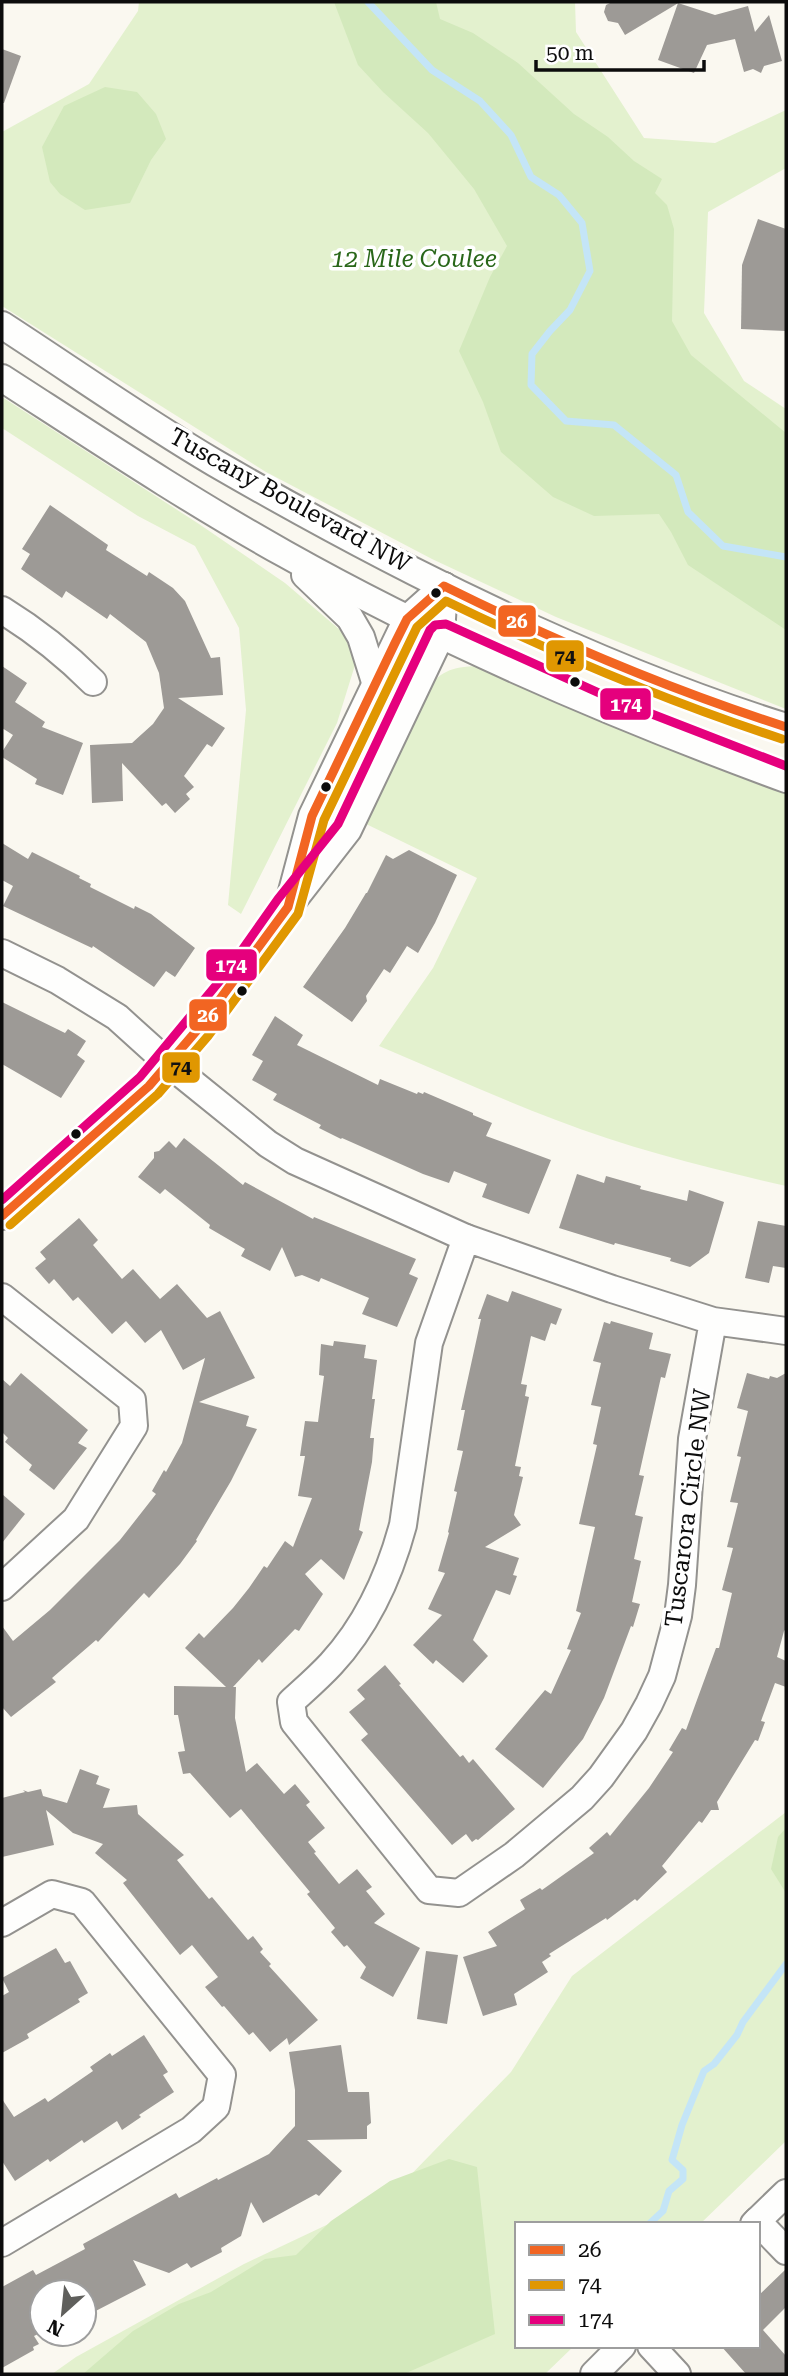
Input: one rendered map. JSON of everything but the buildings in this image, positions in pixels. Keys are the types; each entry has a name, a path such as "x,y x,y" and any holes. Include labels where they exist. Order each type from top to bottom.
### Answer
{"street":[{"name":"Tuscany Boulevard NW","path":"2,325 214,462 444,586 633,671 740,713 786,727"},
{"name":"Tuscany Boulevard NW","path":"2,378 100,442 284,554 407,619 603,708 786,779"},
{"path":"284,554 350,618 361,637 376,685"},
{"path":"288,907 312,816 407,619 444,586"},
{"path":"2,1216 130,1104 169,1064 233,984 348,830 441,635 444,586"},
{"path":"2,610 63,653 93,682"},
{"path":"2,953 57,980 126,1024 239,1123 295,1161 466,1238 612,1289 713,1321 786,1331"},
{"name":"Tuscarora Circle NW","path":"466,1238 429,1343 403,1525 385,1581 359,1628 330,1665 291,1702 294,1722 429,1890 459,1893 514,1855 582,1798 601,1777 634,1731 649,1704 662,1676 678,1616 692,1440 713,1321"},
{"path":"2,1297 132,1400 134,1426 76,1519 2,1587"},
{"path":"2,1923 52,1894 82,1902 222,2075 216,2107 191,2130 2,2243"},
{"path":"756,2222 786,2193"},
{"path":"760,2226 786,2251"},
{"path":"594,2374 620,2348"},
{"path":"653,2348 677,2374"}],"green space":[{"name":"12 Mile Coulee","path":"139,2 575,2 576,32 644,138 715,143 786,110 786,168 708,212 704,313 744,381 786,409 786,709 556,617 432,559 266,472 2,306 2,132 89,84 138,11"},
{"path":"334,2 436,2 440,19 473,33 518,63 574,114 608,137 634,161 662,179 655,193 667,205 674,229 672,321 691,355 786,433 786,630 688,565 659,514 594,516 553,497 501,452 483,402 459,351 490,277 507,246 474,189 428,133 358,65"},
{"path":"105,87 137,92 156,114 166,139 151,160 130,203 85,210 60,194 50,182 42,147 64,106"},
{"path":"2,397 285,583 340,630 352,650 355,665 337,723 241,914 228,905 246,710 239,628 195,546 138,516 2,428"},
{"path":"478,666 631,732 786,792 786,1186 613,1140 511,1102 379,1046 433,968 477,878 362,822 423,693 447,672"},
{"path":"786,1812 786,2141 702,2222 515,2222 515,2348 572,2348 545,2374 52,2374 76,2357 92,2348 98,2348 98,2345 244,2264 392,2194 511,2072 572,1976"},
{"path":"786,1828 786,1893 771,1869 778,1837"},
{"path":"449,2159 477,2167 495,2334 404,2374 83,2374 133,2331 179,2304 211,2292 265,2259 296,2255 331,2221 390,2181"}],"waterway":[{"path":"368,2 432,70 480,101 511,135 531,177 559,195 582,223 590,271 570,310 532,354 531,385 566,421 614,425 676,475 688,512 723,546 786,557"},
{"path":"651,2222 663,2211 669,2191 683,2179 683,2170 672,2160 682,2125 704,2071 714,2064 737,2035 743,2022 786,1964"}],"transit line":[{"name":"26","path":"2,1216 149,1086 198,1029 288,907 312,816 395,643 407,619 444,586 612,663 698,697 786,727"},
{"name":"74","path":"10,1225 158,1094 208,1036 298,914 324,820 417,627 446,601 611,676 782,739"},
{"name":"174","path":"2,1200 140,1077 223,977 278,899 338,824 430,630 435,625 446,624 608,697 786,766"}]}
